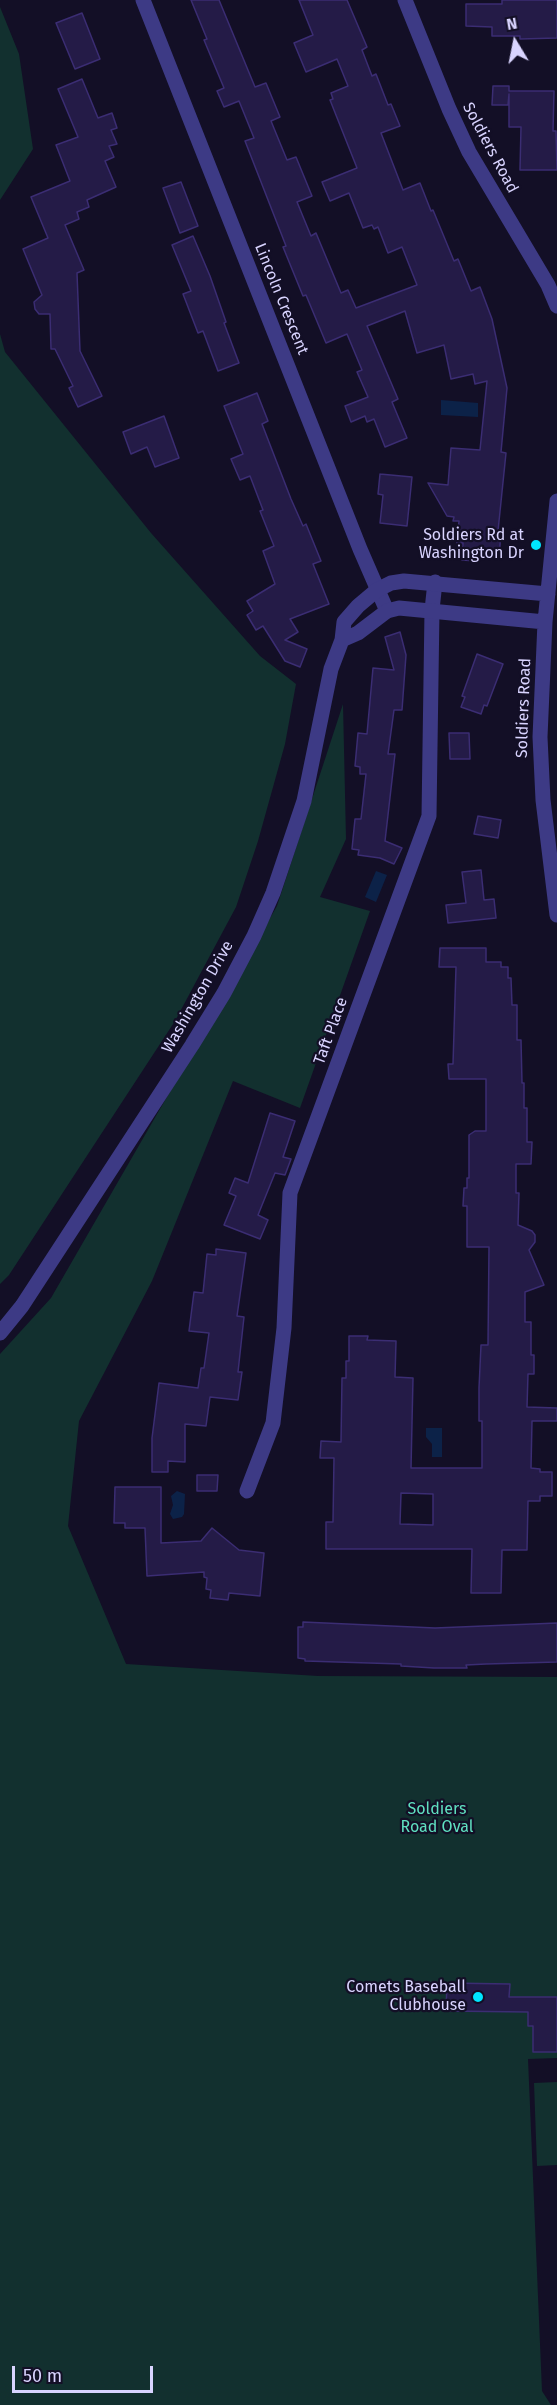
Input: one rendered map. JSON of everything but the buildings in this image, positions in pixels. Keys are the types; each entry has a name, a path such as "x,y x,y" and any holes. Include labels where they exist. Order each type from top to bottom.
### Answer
{"street":[{"name":"Lincoln Crescent","path":"143,0 387,611"},
{"name":"Soldiers Road","path":"405,0 449,110 469,152 548,285 557,306"},
{"name":"Soldiers Road","path":"557,501 545,622 541,768 557,915"},
{"name":"Washington Drive","path":"0,1333 22,1306 192,1045 224,993 254,936 273,893 304,801 331,669 342,640 344,622 377,590 391,583 404,581 548,594"},
{"name":"Taft Place","path":"247,1491 273,1423 284,1328 290,1193 429,816 432,610 435,582"},
{"path":"342,640 358,633 387,611 399,608 545,622"}],"green space":[{"path":"0,7 19,54 33,149 0,200"},
{"path":"0,334 5,352 151,533 260,656 296,684 285,744 258,841 236,907 175,1021 9,1275 0,1284"},
{"name":"Soldiers Road Oval","path":"343,704 346,839 320,897 370,911 300,1108 233,1081 152,1281 79,1421 68,1526 126,1664 318,1676 557,1677 557,2058 528,2059 542,2391 551,2405 0,2405 0,1354 51,1298 277,906"},
{"path":"557,2082 557,2165 537,2166 534,2083"}],"water":[{"path":"441,400 478,403 478,417 441,415"},
{"path":"376,871 387,875 376,902 365,897"},
{"path":"426,1428 442,1428 442,1457 432,1457 432,1444 426,1437"},
{"path":"177,1491 185,1494 184,1514 182,1517 173,1519 170,1514 173,1505 171,1496"}],"place":[{"name":"Soldiers Rd at Washington Dr","path":"536,545"},
{"name":"Comets Baseball Clubhouse","path":"478,1997"}]}
